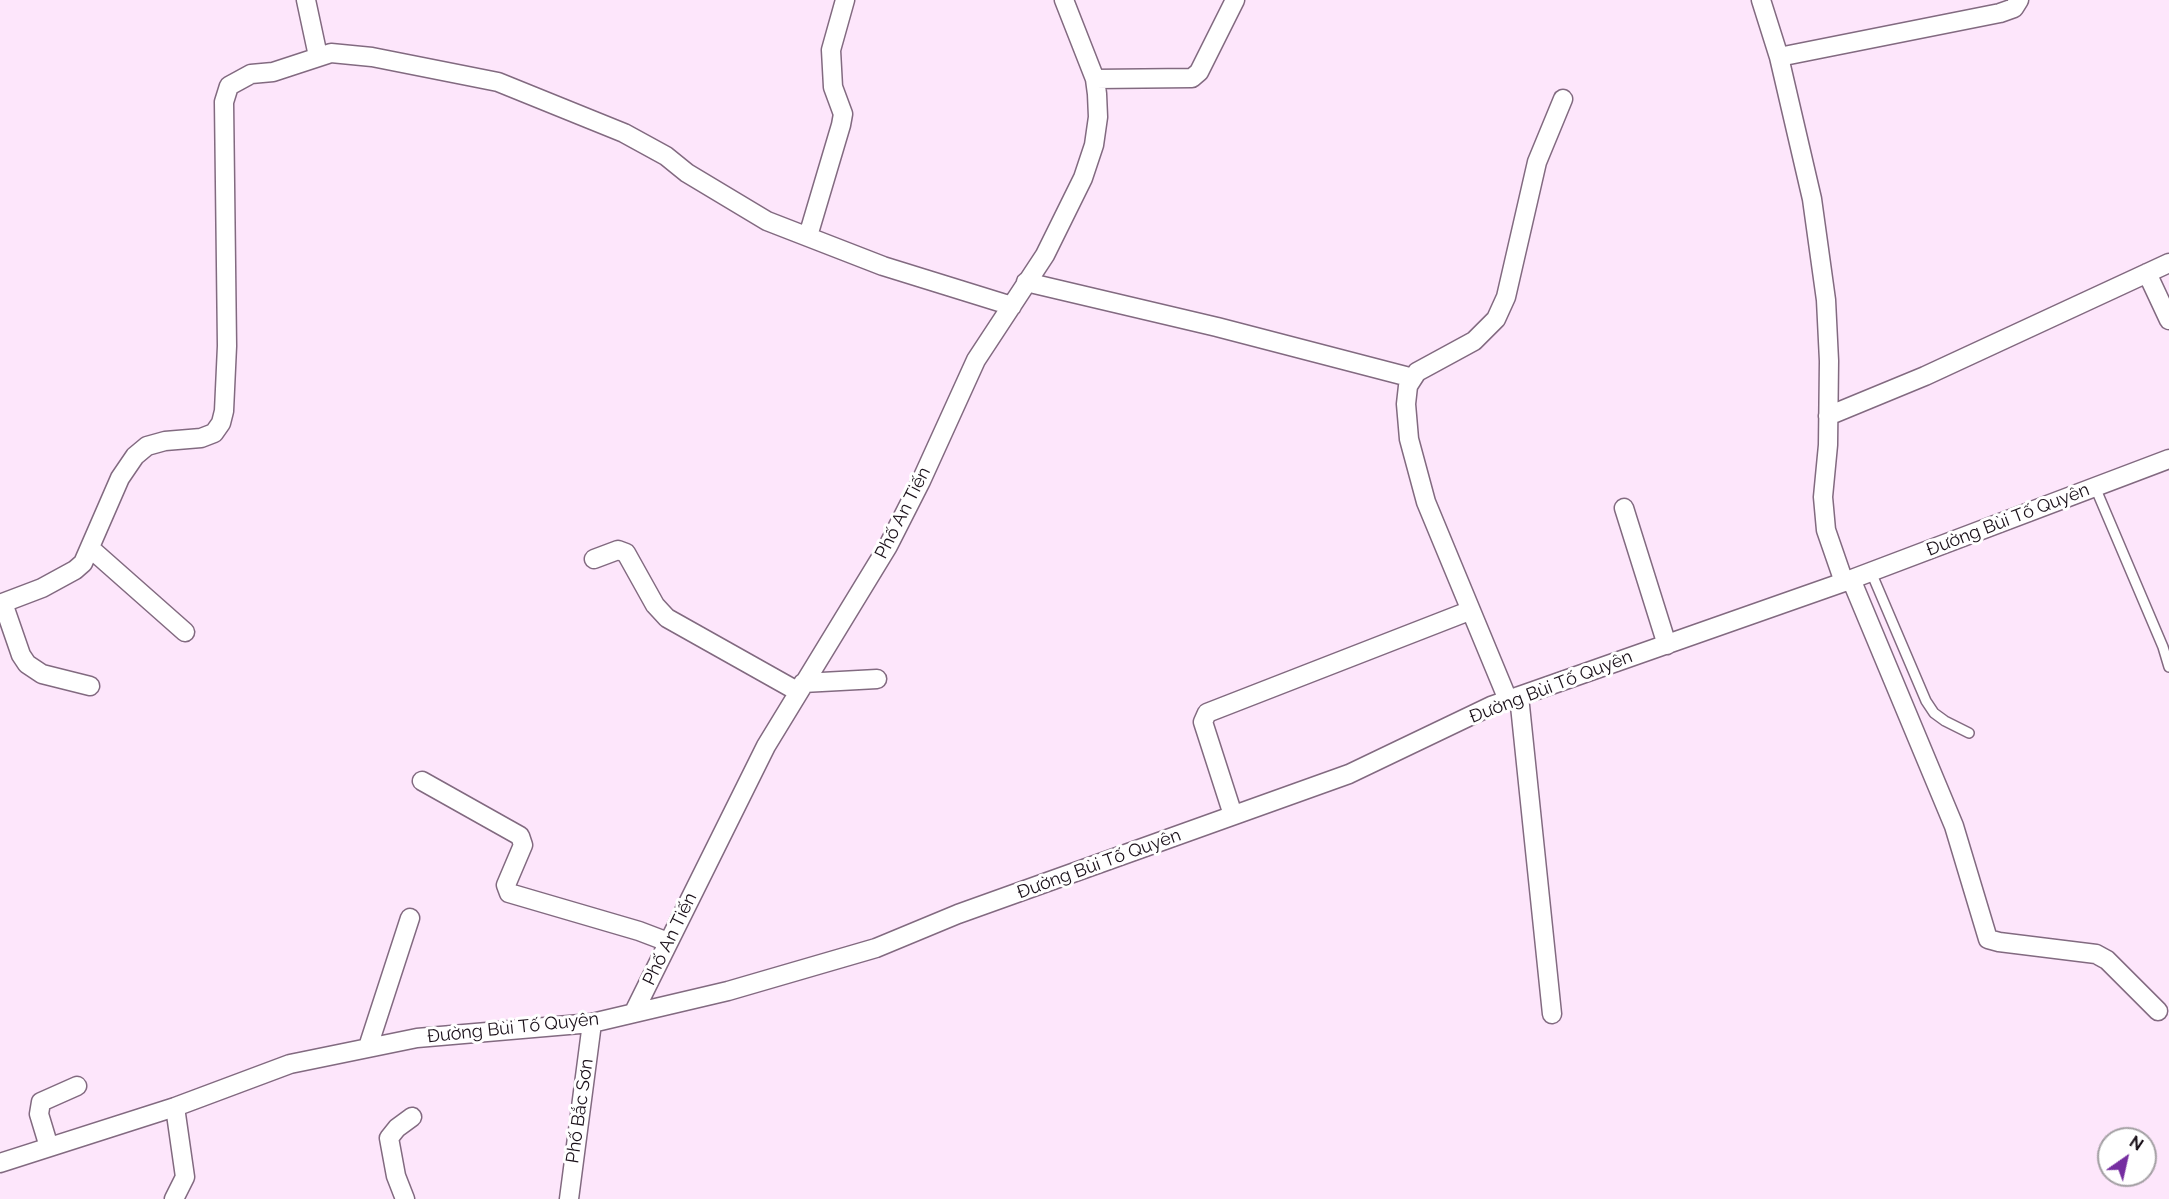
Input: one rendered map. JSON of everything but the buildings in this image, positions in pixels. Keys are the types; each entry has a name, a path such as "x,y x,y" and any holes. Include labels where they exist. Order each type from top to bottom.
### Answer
{"street":[{"path":"306,0 318,56"},
{"path":"808,236 843,114 833,87 831,50 845,0"},
{"name":"Phố An Tiến","path":"634,1012 766,746 888,546 976,360 1045,255 1083,178 1094,145 1098,117 1095,79 1064,0"},
{"path":"1095,79 1192,78 1199,72 1235,0"},
{"path":"1761,0 1779,57 1812,199 1824,289 1829,362 1823,497 1827,530 1954,826 1988,939 2096,954 2107,960 2158,1011"},
{"path":"1779,57 2000,12 2014,8 2019,0"},
{"path":"90,686 42,674 27,664 21,656 2,604 42,588 75,570 90,548 120,478 135,456 147,446 165,441 201,438 214,433 221,423 226,346 224,102 229,86 251,74 273,72 332,53 372,57 498,82 624,134 666,156 719,194 767,221 883,266 1012,306"},
{"path":"1552,1014 1513,698 1469,611 1426,502 1409,439 1406,404 1408,386 1417,372 1474,341 1496,319 1506,297 1537,162 1563,99"},
{"path":"1828,416 1925,376 2169,263"},
{"path":"2147,273 2169,320"},
{"path":"1026,282 1217,327 1413,378"},
{"name":"Đường Bùi Tố Quyên","path":"0,1163 175,1107 290,1064 417,1038 592,1023 728,991 876,948 958,914 1349,774 1513,698 1848,581 2169,459"},
{"path":"1624,507 1667,645"},
{"path":"90,548 185,632"},
{"path":"594,559 618,550 626,553 655,605 667,618 800,687 877,679"},
{"path":"1233,815 1203,722 1207,712 1469,611"},
{"path":"422,782 520,836 523,845 506,885 505,890 509,893 639,931 668,942"},
{"path":"368,1047 410,918"},
{"name":"Phố Bắc Sơn","path":"569,1199 592,1023"},
{"path":"49,1147 39,1114 41,1102 77,1086"},
{"path":"174,1199 185,1177 175,1107"},
{"path":"405,1199 396,1176 389,1138 397,1128 412,1117"}],"lane":[{"path":"2095,487 2163,647 2169,668"},
{"path":"1870,572 1926,701 1934,713 1969,733"}]}
